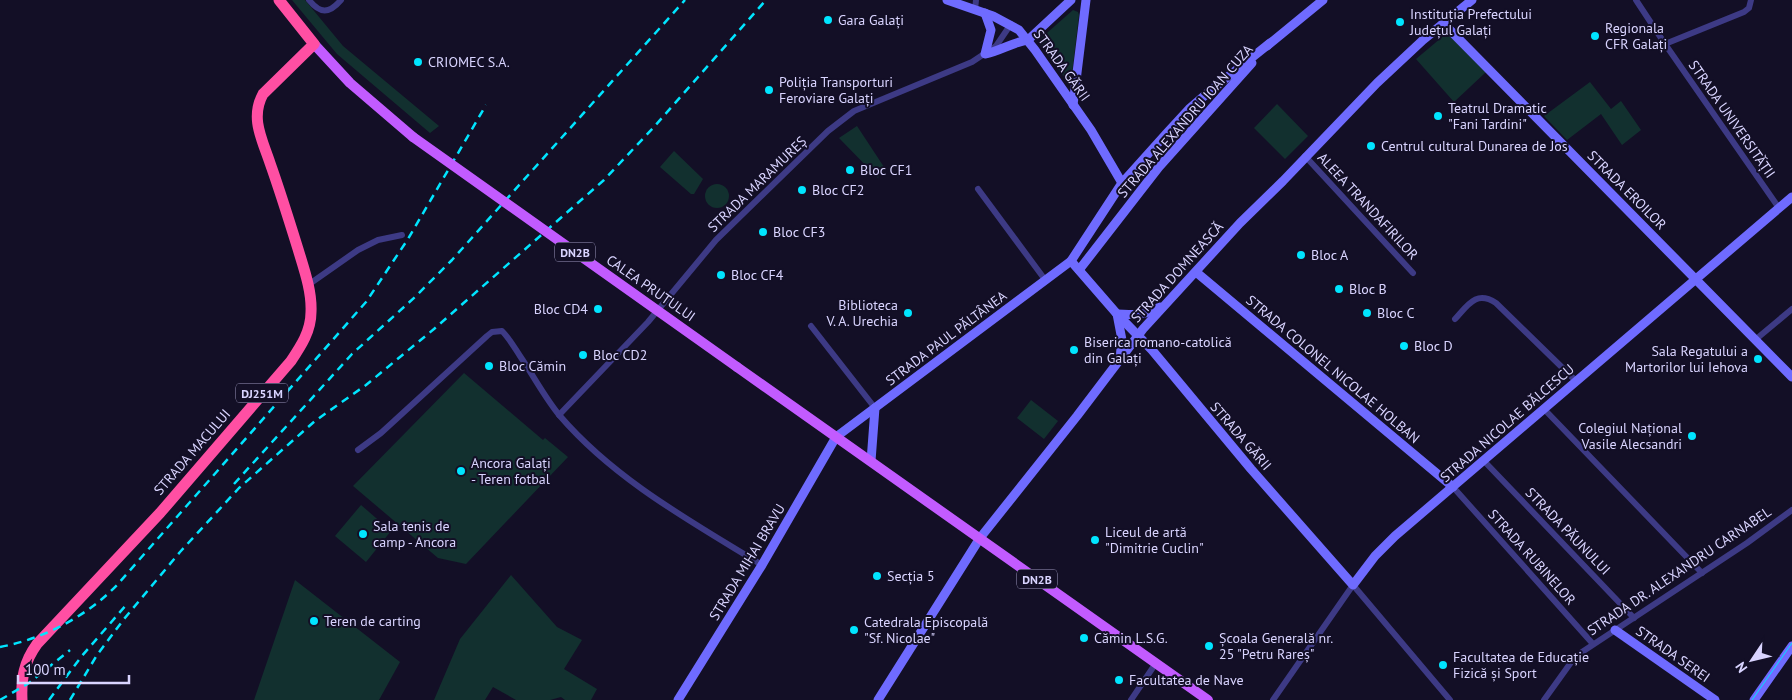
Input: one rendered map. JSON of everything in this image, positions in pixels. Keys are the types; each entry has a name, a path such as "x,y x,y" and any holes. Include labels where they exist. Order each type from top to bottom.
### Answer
{"highway":[{"name":"CALEA PRUTULUI","path":"279,0 314,44"},
{"name":"STRADA MACULUI","path":"22,700 22,674 30,654 37,644 160,513 299,349 310,324 311,306 308,285 280,192 258,130 256,114 258,102 263,94 314,44"}],"main road":[{"name":"STRADA GĂRII","path":"947,0 985,13 1011,24 1019,30 1073,105 1122,183"},
{"path":"985,13 991,30 985,54 996,52 1018,42 1028,40 1071,0"},
{"path":"1073,105 1086,0"},
{"name":"STRADA ALEXANDRU IOAN CUZA","path":"1080,270 1159,167 1212,106 1270,43 1323,0"},
{"name":"STRADA DOMNEASCĂ","path":"878,700 980,538 1138,336 1240,223 1396,64 1472,0"},
{"name":"STRADA EROILOR","path":"1443,23 1792,377"},
{"path":"1071,261 1122,183 1189,109 1270,43"},
{"name":"CALEA PRUTULUI","path":"314,44 350,83 412,137 980,538"},
{"name":"STRADA NICOLAE BĂLCESCU","path":"1353,585 1364,569 1386,545 1792,197"},
{"name":"STRADA GĂRII","path":"1071,261 1353,585"},
{"name":"STRADA PAUL PĂLTÂNEA","path":"836,437 1071,261"},
{"name":"STRADA COLONEL NICOLAE HOLBAN","path":"1196,272 1453,487"},
{"path":"1120,358 1122,340 1117,314 1142,314 1153,311 1169,301"},
{"path":"871,461 875,408"},
{"name":"STRADA MIHAI BRAVU","path":"681,699 836,437"},
{"name":"DN2B","path":"980,538 1208,700"},
{"name":"STRADA SEREI","path":"1615,630 1715,700"},
{"path":"1754,700 1792,646"}],"street":[{"path":"308,0 314,7 324,11 335,7 341,0"},
{"path":"975,10 976,0"},
{"name":"STRADA UNIVERSITĂȚII","path":"1636,0 1779,208"},
{"path":"1665,44 1744,12 1749,8 1751,0"},
{"name":"STRADA MARAMUREȘ","path":"560,415 648,322 716,240 844,118 873,102 972,62 996,46 1011,24"},
{"name":"ALEEA TRANDAFIRILOR","path":"1305,156 1413,273"},
{"path":"978,189 1046,281"},
{"path":"308,285 358,250 378,240 402,235"},
{"path":"1455,319 1475,299 1488,298 1496,303 1576,381"},
{"path":"1756,340 1792,310"},
{"path":"811,326 875,408"},
{"path":"358,450 381,433 487,336 496,331 502,331 560,415 594,450 636,484 682,516 762,565"},
{"path":"1544,409 1702,573"},
{"name":"STRADA PĂUNULUI","path":"1484,461 1634,618"},
{"name":"STRADA RUBINELOR","path":"1453,487 1593,644"},
{"name":"STRADA DR. ALEXANDRU CARNABEL","path":"1544,700 1572,661 1593,644 1702,573 1792,510"},
{"name":"STRADA NICOLAE BĂLCESCU","path":"1273,700 1353,585"},
{"name":"STRADA GĂRII","path":"1353,585 1450,700"},
{"path":"1131,700 1156,663"}],"green space":[{"path":"292,0 305,0 343,46 439,126 430,133 337,54"},
{"path":"1073,10 1078,12 1079,15 1071,82 1069,84 1039,43 1039,40"},
{"path":"1447,33 1486,72 1454,102 1416,59"},
{"path":"1590,82 1611,109 1621,101 1641,130 1622,145 1601,114 1567,140 1544,116"},
{"path":"1277,104 1308,136 1285,159 1254,128"},
{"path":"857,126 884,167 878,178 839,138"},
{"path":"674,151 703,179 694,194 691,194 660,167"},
{"path":"717,184 726,187 729,196 726,205 717,208 708,205 705,196 708,187"},
{"name":"Ancora Galați - Teren fotbal","path":"464,373 543,440 545,438 568,457 466,564 438,558 353,486"},
{"path":"1031,400 1058,421 1044,439 1017,418"},
{"name":"Sala tenis de camp - Ancora","path":"361,505 391,531 366,562 335,536"},
{"path":"511,575 557,627 582,640 564,669 597,689 591,700 565,700 561,697 550,700 516,700 493,687 485,700 434,700 460,639"},
{"name":"Teren de carting","path":"295,580 400,662 379,700 254,700"}],"tram line":[{"path":"1752,700 1792,643"}],"railway":[{"path":"234,484 352,354 415,297 452,260 685,0"},
{"path":"70,700 97,655 124,619 180,552 239,488 315,421 366,385 434,329 604,180 654,127 766,0"},
{"path":"0,647 32,638 63,625 92,607 117,585 366,302 408,239 486,105"},
{"path":"49,700 81,657 127,604"},
{"path":"0,700 29,683 70,650"}],"place":[{"name":"Gara Galați","path":"828,20"},
{"name":"Instituția Prefectului Județul Galați","path":"1400,22"},
{"name":"Regionala CFR Galați","path":"1595,36"},
{"name":"CRIOMEC S.A.","path":"418,62"},
{"name":"Poliția Transporturi Feroviare Galați","path":"769,90"},
{"name":"Teatrul Dramatic \"Fani Tardini\"","path":"1438,116"},
{"name":"Centrul cultural Dunarea de Jos","path":"1371,146"},
{"name":"Bloc CF1","path":"850,170"},
{"name":"Bloc CF2","path":"802,190"},
{"name":"Bloc CF3","path":"763,232"},
{"name":"Bloc A","path":"1301,255"},
{"name":"Bloc CF4","path":"721,275"},
{"name":"Bloc B","path":"1339,289"},
{"name":"Bloc CD4","path":"598,309"},
{"name":"Biblioteca V. A. Urechia","path":"908,313"},
{"name":"Bloc C","path":"1367,313"},
{"name":"Bloc D","path":"1404,346"},
{"name":"Biserica romano-catolică din Galați","path":"1074,350"},
{"name":"Bloc CD2","path":"583,355"},
{"name":"Sala Regatului a Martorilor lui Iehova","path":"1758,359"},
{"name":"Bloc Cămin","path":"489,366"},
{"name":"Colegiul Național Vasile Alecsandri","path":"1692,436"},
{"name":"Ancora Galați - Teren fotbal","path":"461,471"},
{"name":"Sala tenis de camp - Ancora","path":"363,534"},
{"name":"Liceul de artă \"Dimitrie Cuclin\"","path":"1095,540"},
{"name":"Secția 5","path":"877,576"},
{"name":"Teren de carting","path":"314,621"},
{"name":"Catedrala Episcopală \"Sf. Nicolae\"","path":"854,630"},
{"name":"Cămin L.S.G.","path":"1084,638"},
{"name":"Școala Generală nr. 25 \"Petru Rareș\"","path":"1209,646"},
{"name":"Facultatea de Educație Fizică și Sport","path":"1443,665"},
{"name":"Facultatea de Nave","path":"1119,680"}]}
